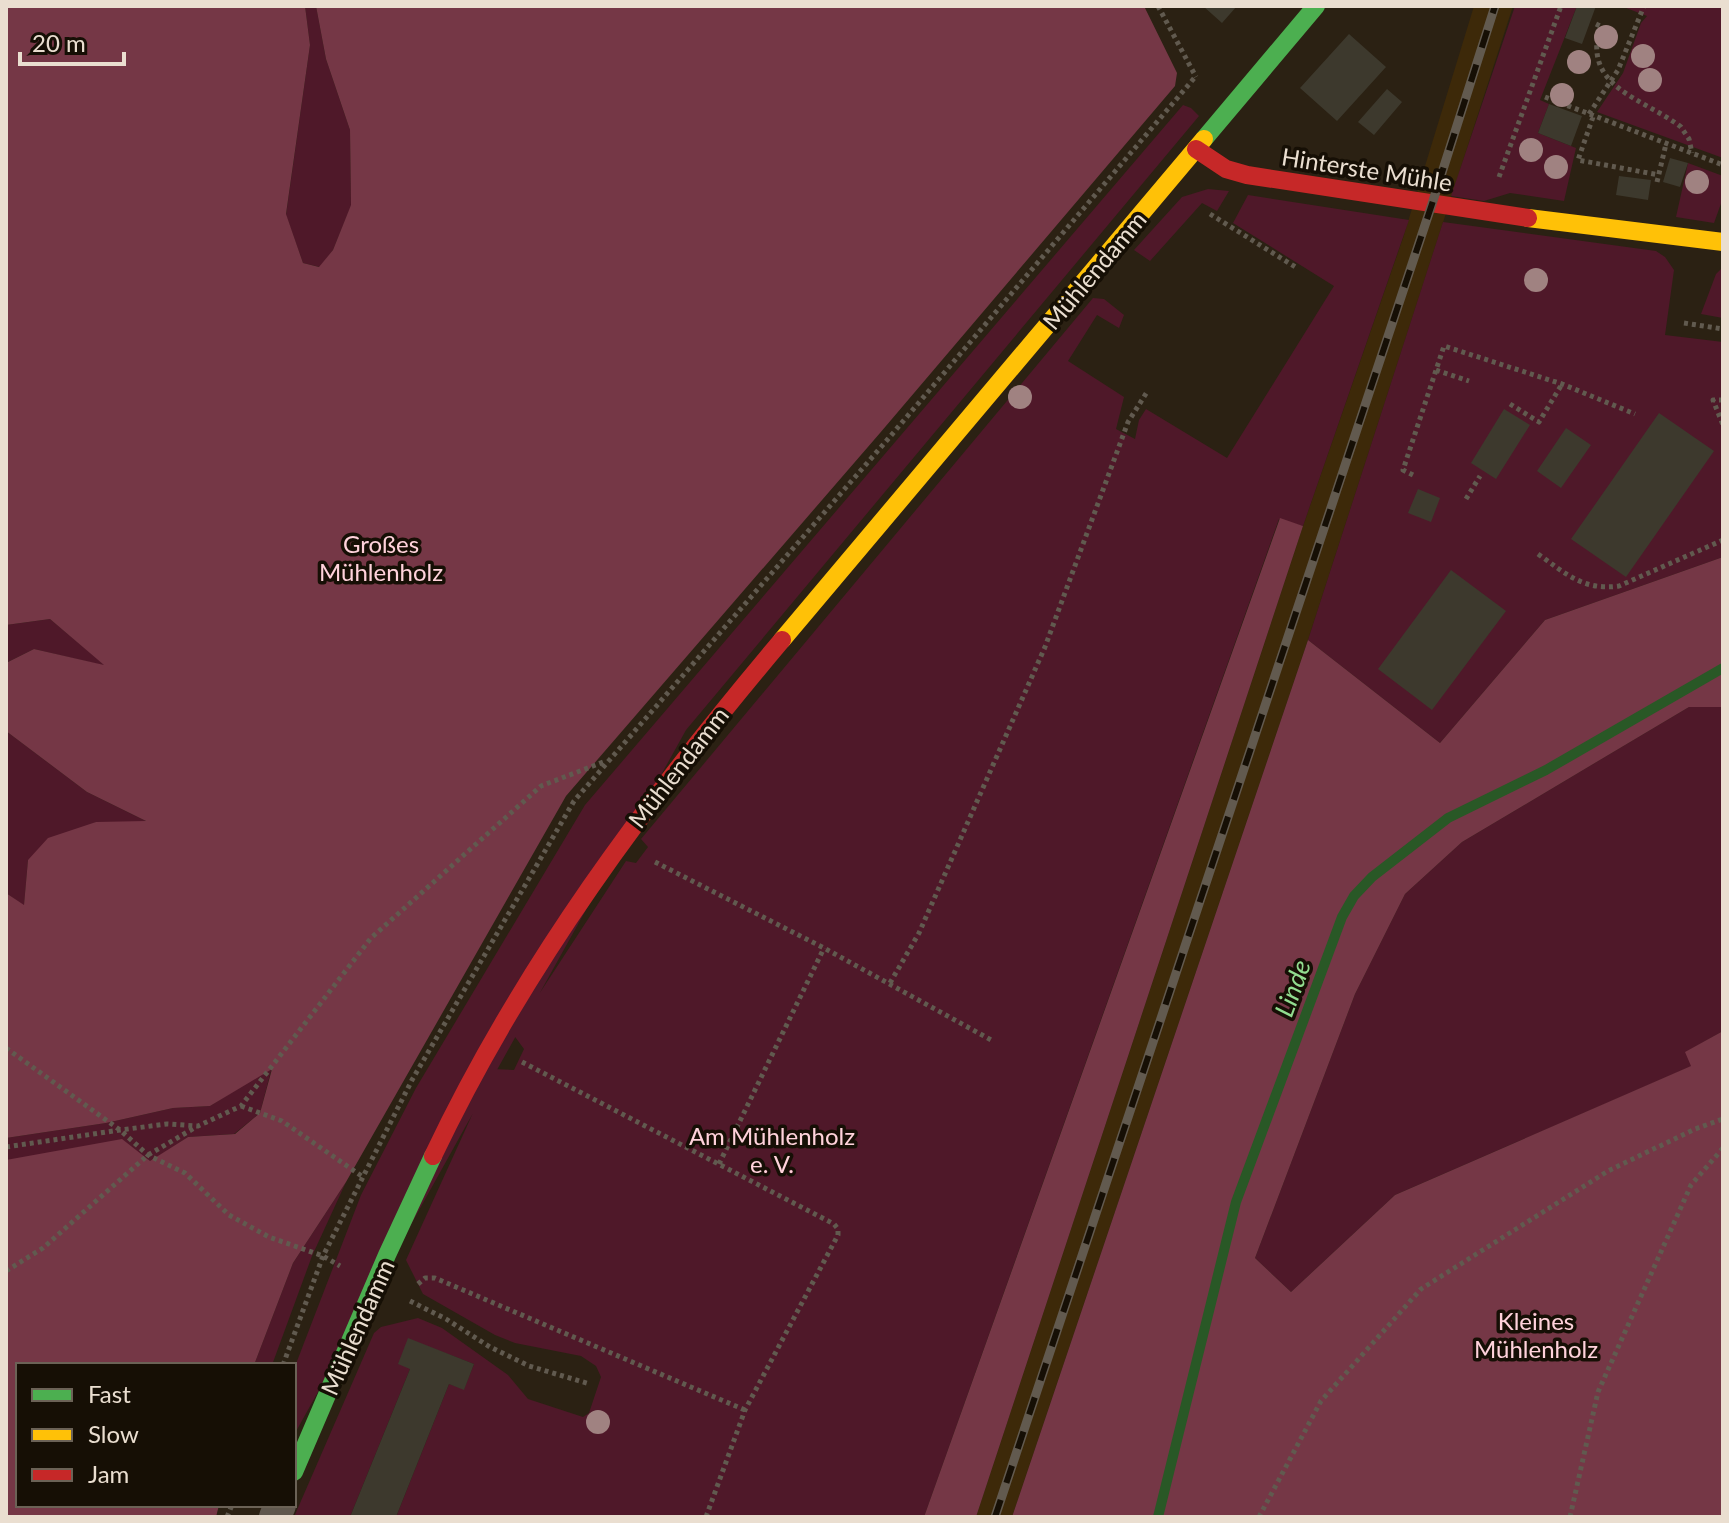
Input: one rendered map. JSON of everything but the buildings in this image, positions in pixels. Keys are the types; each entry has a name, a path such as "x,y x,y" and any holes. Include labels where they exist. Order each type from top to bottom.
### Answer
{"street":[{"path":"1196,149 1316,6"},
{"name":"Hinterste Mühle","path":"1196,149 1226,169 1247,175 1490,213 1723,242"},
{"name":"Mühlendamm","path":"296,1467 374,1285 490,1043 547,947 621,840 709,726 1196,149"}],"path":[{"path":"1158,6 1196,76"},
{"path":"1490,213 1493,196 1561,6"},
{"path":"1644,6 1611,82 1591,115 1578,160 1658,178 1666,144"},
{"path":"1596,24 1600,26 1595,43 1598,64 1611,82 1681,127 1689,139 1693,154"},
{"path":"1545,97 1723,165"},
{"path":"1210,214 1297,268"},
{"path":"1684,323 1723,329"},
{"path":"1413,475 1403,470 1444,346 1562,384 1635,414"},
{"path":"1436,370 1469,381"},
{"path":"1510,404 1539,422 1562,384"},
{"path":"890,983 919,933 1045,647 1128,422 1147,392"},
{"path":"1723,400 1713,400 1723,425"},
{"path":"1466,499 1480,476"},
{"path":"1538,554 1577,581 1600,588 1619,586 1723,540"},
{"path":"6,1271 43,1248 148,1155 241,1106 371,938 541,786 606,761"},
{"path":"621,840 668,871 824,948 993,1041"},
{"path":"719,1164 824,948"},
{"path":"490,1043 834,1224 838,1229 838,1235 745,1410 706,1517"},
{"path":"6,1048 120,1130 148,1155 185,1173 229,1215 269,1237 323,1256 284,1363"},
{"path":"241,1106 282,1121 363,1177"},
{"path":"1259,1517 1321,1401 1421,1289 1608,1171 1695,1129 1723,1119"},
{"path":"6,1147 167,1124 198,1126"},
{"path":"1570,1517 1598,1392 1691,1185 1723,1148"},
{"path":"402,1298 425,1278 435,1278 745,1410"},
{"path":"374,1285 446,1319 490,1347 529,1366 590,1384"}],"shaded area":[{"path":"1474,6 1513,6 1308,640 1012,1517 976,1517 1303,526 1403,238"}],"green space":[{"name":"Großes Mühlenholz","path":"6,6 305,6 310,45 286,214 303,263 319,267 333,250 351,205 350,130 326,59 316,6 1144,6 1177,73 1175,86 566,796 346,1182 293,1263 255,1363 16,1363 16,1507 218,1507 216,1517 6,1517 6,1160 122,1139 150,1161 188,1137 235,1134 260,1113 272,1069 210,1106 173,1108 106,1123 6,1138 6,893 24,905 28,860 48,838 96,822 146,821 87,792 6,731 6,663 34,649 104,665 50,619 6,625"},
{"path":"305,6 316,6 326,59 350,130 351,206 333,250 320,267 303,263 286,215 310,45"},
{"path":"1515,6 1577,6 1540,100 1549,104 1538,133 1576,148 1564,201 1510,193 1484,201 1451,196"},
{"path":"1621,6 1723,6 1723,158 1597,112 1623,73 1641,23 1647,16"},
{"path":"1183,105 1191,108 1199,116 686,730 296,1431 296,1364 361,1195 416,1088 585,805"},
{"path":"1688,163 1723,176 1723,198 1714,223 1676,217"},
{"path":"1208,189 1229,191 1217,211 1202,203 1150,261 1134,250 1182,197"},
{"name":"Am Mühlenholz e. V.","path":"1248,195 1409,220 1303,526 1279,519 924,1517 396,1517 449,1384 464,1389 474,1364 408,1339 410,1369 350,1517 294,1517 374,1333 381,1327 418,1318 442,1328 508,1375 528,1399 583,1417 589,1413 601,1377 596,1366 581,1356 515,1343 495,1335 423,1294 406,1260 493,1069 514,1070 524,1049 513,1034 626,861 636,863 648,847 641,839 1093,298 1104,299 1124,315 1119,328 1097,315 1068,361 1124,397 1116,429 1135,439 1139,420 1146,409 1227,458 1334,286 1233,223"},
{"path":"1443,222 1656,251 1665,257 1674,270 1665,335 1723,342 1723,557 1545,620 1440,743 1308,640"},
{"path":"1723,267 1723,318 1701,314 1716,274"},
{"path":"1280,518 1303,526 976,1517 924,1517"},
{"name":"Kleines Mühlenholz","path":"1723,557 1723,707 1689,707 1462,842 1405,894 1355,994 1255,1258 1291,1292 1395,1195 1691,1066 1685,1052 1723,1031 1723,1517 1012,1517 1308,640 1440,743 1545,620"},
{"path":"50,619 106,666 34,649 6,663 6,625"},
{"path":"1689,707 1723,707 1723,1031 1686,1052 1692,1066 1395,1195 1291,1292 1255,1258 1355,994 1405,894 1462,842"},
{"path":"6,731 87,792 148,822 96,822 28,860 24,906 6,893"},
{"path":"272,1067 260,1113 234,1134 188,1137 150,1162 6,1160 6,1138 106,1123 173,1108 210,1106"},
{"path":"346,1182 312,1256 273,1363 255,1363 293,1263"}],"waterway":[{"name":"Linde","path":"1158,1517 1236,1202 1342,917 1354,896 1372,877 1448,818 1546,770 1723,668"}],"railway":[{"path":"995,1517 1495,6"}],"traffic: fast":[{"path":"1204,139 1316,6"},
{"path":"296,1467 433,1156"}],"traffic: slow":[{"path":"782,640 1204,139"},
{"path":"1528,218 1723,242"}],"traffic: jam":[{"path":"1196,149 1226,169 1247,175 1528,218"},
{"path":"433,1156 468,1086 547,951 636,823 782,640"}]}
